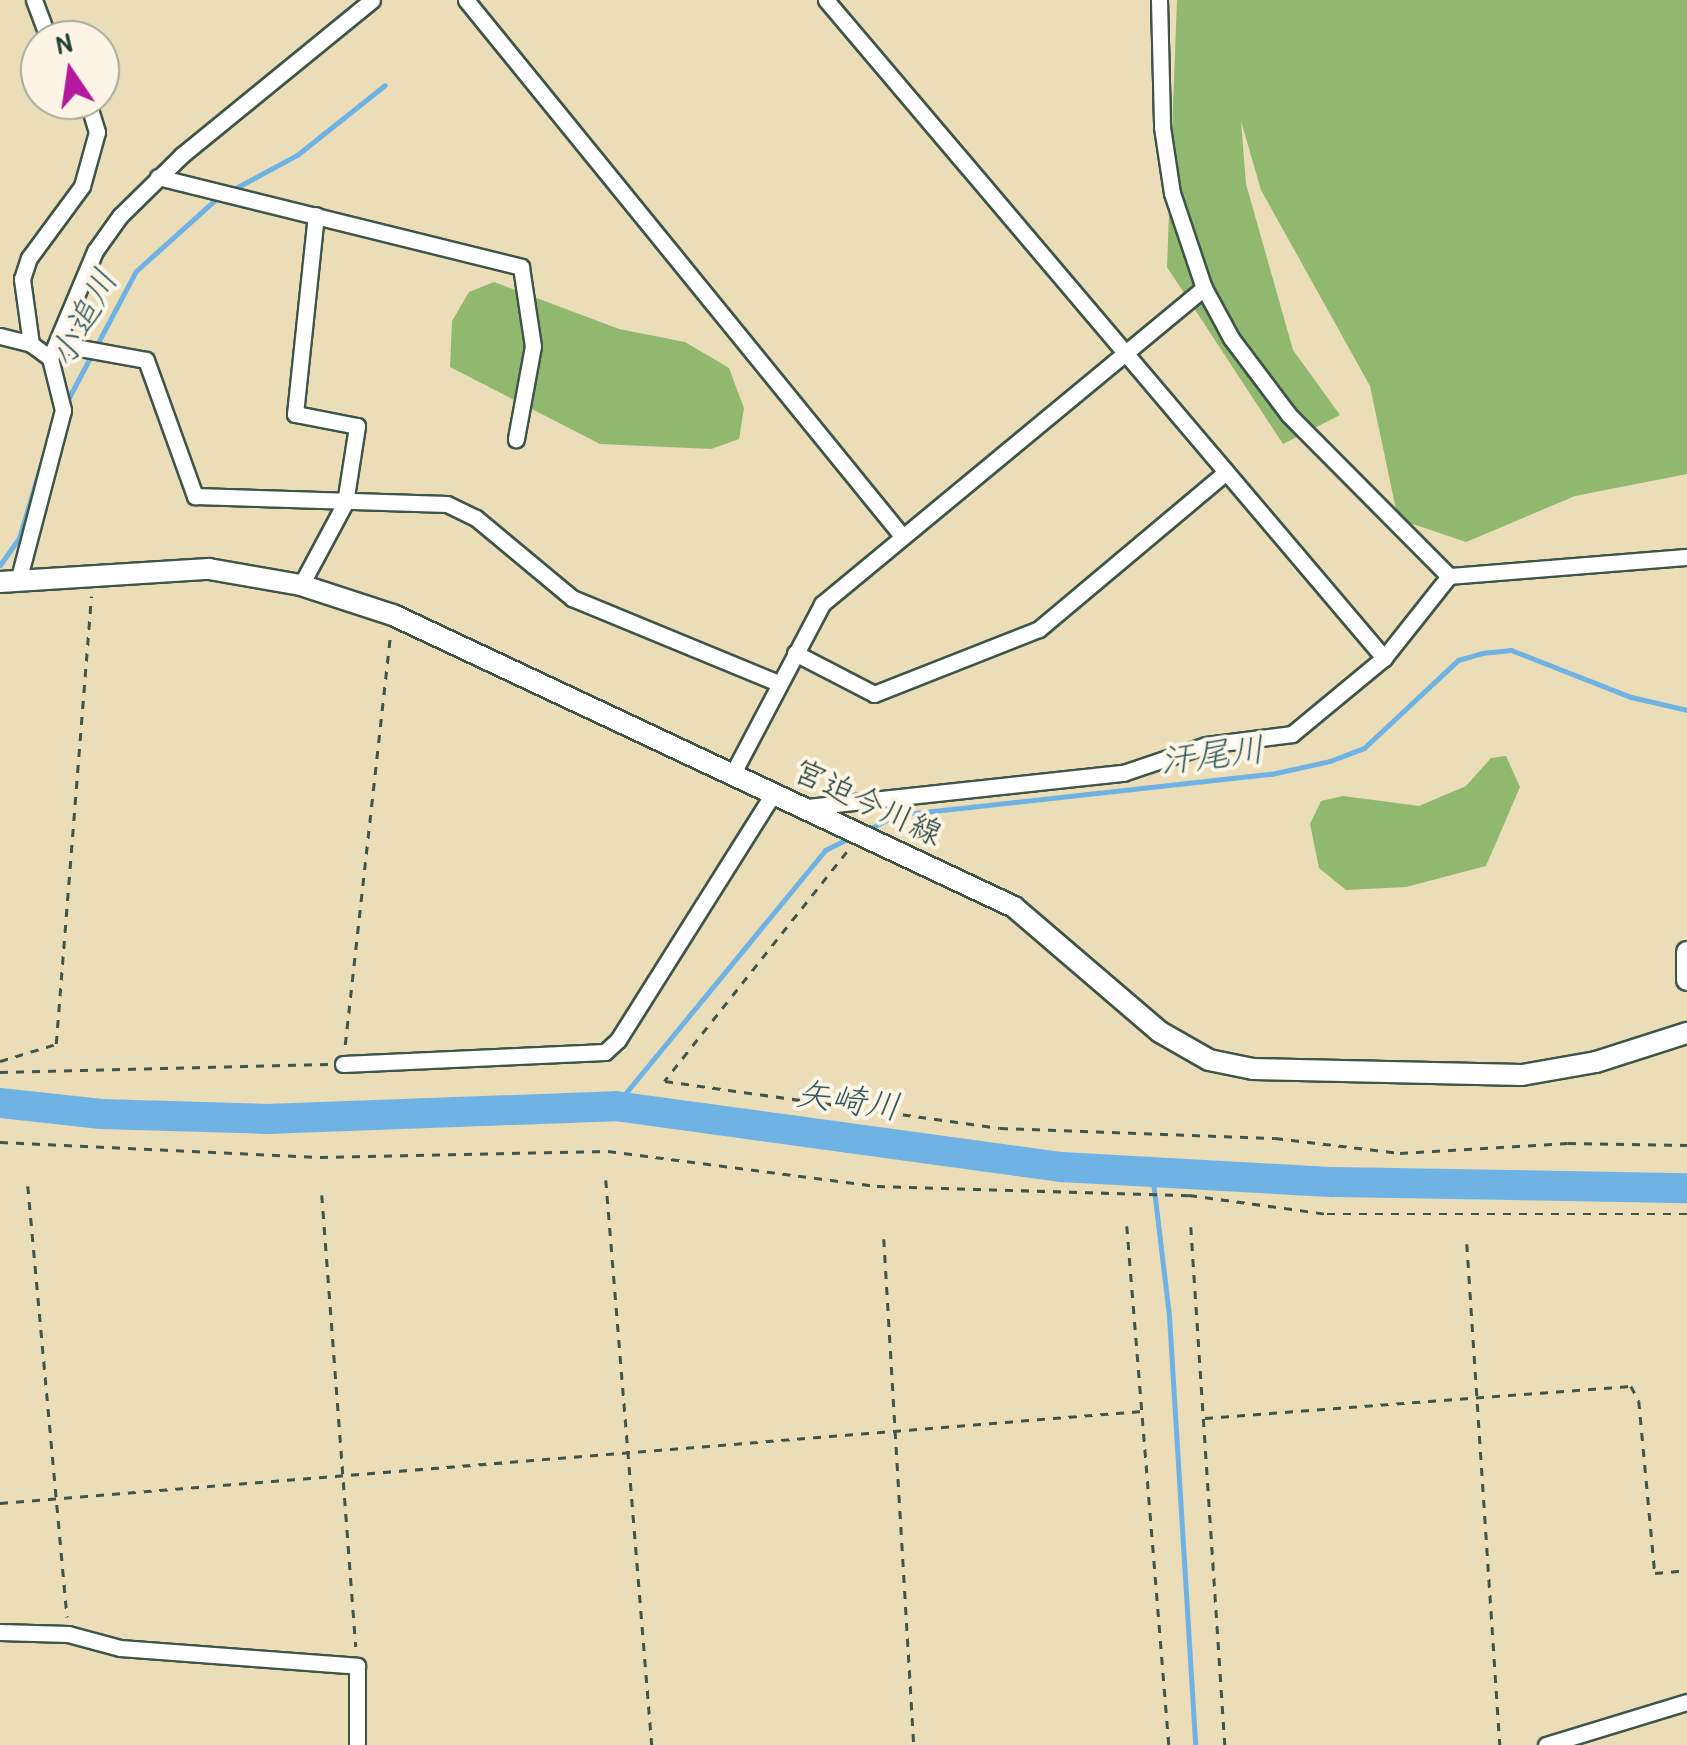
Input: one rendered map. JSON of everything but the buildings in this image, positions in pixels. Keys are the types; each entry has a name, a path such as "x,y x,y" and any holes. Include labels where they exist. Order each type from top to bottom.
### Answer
{"main road":[{"name":"宮迫今川線","path":"9,581 209,569 301,585 393,614 864,832 1014,906 1160,1032 1209,1060 1253,1069 1522,1075 1596,1062 1687,1032"},
{"path":"1687,952 1687,980"}],"street":[{"path":"9,581 63,410 54,351 64,313 95,251 158,178 372,0"},
{"path":"466,0 902,536"},
{"path":"826,0 1384,658"},
{"path":"1159,0 1164,143 1186,245 1204,288 1230,338 1289,415 1449,576"},
{"path":"31,344 22,279 29,258 82,186 96,132 92,120"},
{"path":"158,178 521,267 534,346 516,439"},
{"path":"301,585 345,503 357,426 295,414 316,215"},
{"path":"733,773 822,604 1204,288"},
{"path":"0,336 54,351 146,360 195,496 456,507 572,598 778,682"},
{"path":"795,653 874,694 1039,628 1226,472"},
{"path":"808,807 1123,773 1206,746 1292,734 1384,658 1449,576 1687,557"},
{"path":"343,1064 605,1052 618,1040 774,792"},
{"path":"0,1632 68,1634 120,1648 357,1666 357,1745"},
{"path":"1546,1745 1687,1702"}],"path":[{"path":"0,1061 56,1044 92,578"},
{"path":"0,1072 343,1064 393,614"},
{"path":"864,832 665,1082 1000,1128 1275,1138 1400,1153 1568,1143 1687,1144"},
{"path":"0,1142 320,1157 608,1151 878,1186 1189,1196 1327,1214 1687,1214"},
{"path":"606,1180 632,1452 652,1745"},
{"path":"28,1186 68,1634"},
{"path":"322,1195 357,1666"},
{"path":"1127,1226 1169,1745"},
{"path":"1191,1227 1225,1745"},
{"path":"884,1239 914,1745"},
{"path":"1467,1244 1500,1745"},
{"path":"1205,1418 1631,1386 1639,1401 1655,1573 1687,1570"},
{"path":"0,1504 1142,1411"}],"green space":[{"path":"1177,0 1687,0 1687,474 1575,496 1466,542 1398,519 1370,386 1261,190 1241,121 1246,184 1293,350 1340,415 1283,444 1167,267"},
{"path":"494,282 619,329 685,342 729,368 744,408 739,439 711,449 600,444 450,367 452,321 469,292"},
{"path":"1506,756 1520,787 1486,866 1406,887 1346,890 1319,868 1310,824 1321,801 1343,796 1419,806 1466,786 1491,758"}],"waterway":[{"name":"小追川","path":"232,190 297,155 385,85"},
{"name":"小追川","path":"66,403 136,271 217,198"},
{"name":"小追川","path":"0,565 19,538 50,434"},
{"name":"汗尾川","path":"867,830 897,815 1271,774 1330,761 1364,748 1458,660 1482,653 1511,650 1631,697 1687,710"},
{"path":"615,1106 825,850 852,837"},
{"name":"矢崎川","path":"0,1103 101,1114 267,1119 615,1106 1062,1167 1334,1182 1687,1188"},
{"path":"1152,1173 1169,1316 1195,1745"}]}
